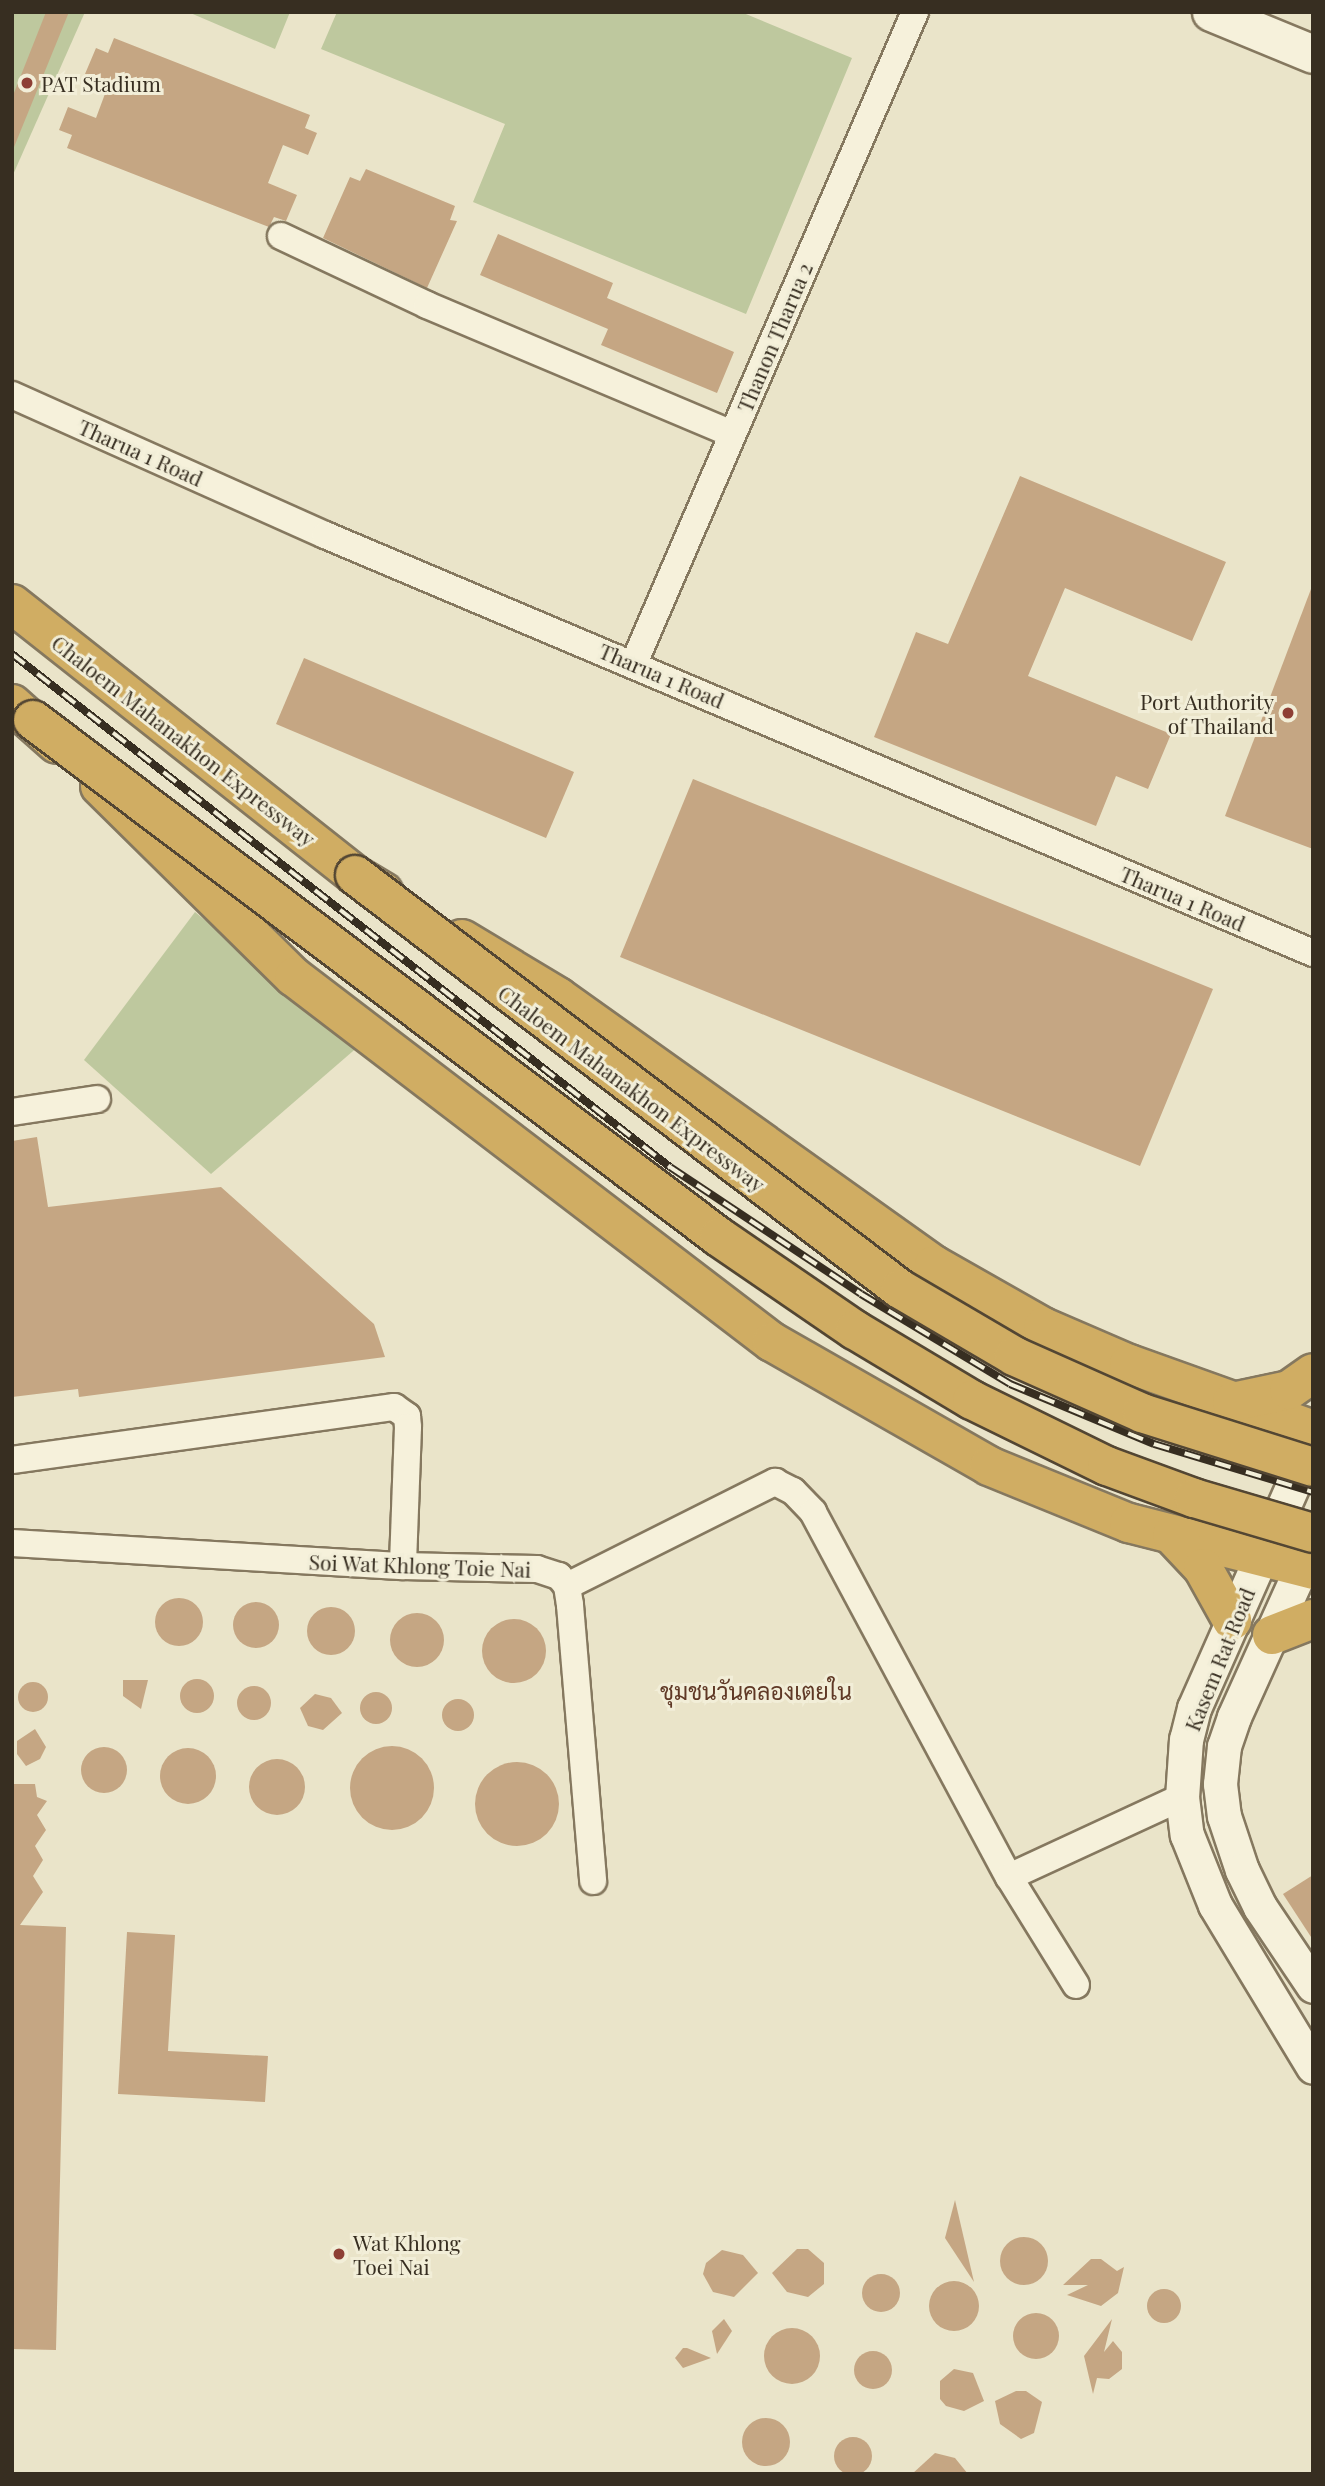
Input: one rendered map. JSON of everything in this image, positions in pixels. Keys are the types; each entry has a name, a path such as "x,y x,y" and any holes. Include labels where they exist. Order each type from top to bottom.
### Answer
{"highway":[{"name":"Chaloem Mahanakhon Expressway","path":"12,604 355,875 900,1289 1014,1356 1142,1413 1313,1467"},
{"path":"23,712 294,977 772,1342 989,1466 1129,1523 1261,1558 1310,1553"},
{"path":"23,712 719,1237 855,1330 972,1400 1107,1466 1194,1498 1310,1553"},
{"path":"355,875 558,997 835,1199 934,1265 1043,1327 1232,1402 1313,1430"},
{"path":"1232,1402 1289,1390 1313,1373"},
{"path":"1172,1535 1203,1568 1232,1620"},
{"path":"1272,1635 1313,1619"}],"main road":[{"path":"1211,12 1313,54"}],"street":[{"name":"Thanon Tharua 2","path":"634,663 915,12"},
{"path":"281,236 427,305 732,434"},
{"name":"Tharua 1 Road","path":"12,395 325,535 634,663 1313,953"},
{"path":"12,1112 97,1099"},
{"path":"12,1460 394,1407 407,1416 408,1427 403,1566"},
{"name":"Kasem Rat Road","path":"1313,1439 1194,1709 1186,1739 1182,1797 1186,1835 1215,1905 1313,2067"},
{"path":"593,1881 567,1586 775,1482 793,1491 813,1512 1009,1877 1076,1985"},
{"name":"Soi Wat Khlong Toie Nai","path":"12,1543 403,1566 537,1569 559,1577 567,1586"},
{"name":"Kasem Rat Road","path":"1310,1553 1224,1746 1220,1784 1232,1848 1260,1907 1313,1986"},
{"path":"1009,1877 1182,1797"}],"green space":[{"name":"PAT Stadium","path":"12,12 85,12 12,177"},
{"path":"188,12 290,12 275,49"},
{"path":"337,12 741,12 852,58 746,314 473,202 505,124 321,49"},
{"path":"195,912 360,1045 211,1174 84,1060"}],"building":[{"name":"PAT Stadium","path":"46,12 69,12 12,152 12,98"},
{"path":"114,38 310,115 305,128 317,133 308,155 283,145 268,183 297,195 286,221 274,217 269,227 67,148 72,135 59,130 68,107 96,118 109,83 85,74 96,48 108,53"},
{"path":"366,169 455,206 450,220 457,221 427,288 323,238 350,177 360,181"},
{"path":"498,234 613,283 607,298 734,352 717,393 601,345 608,329 480,275"},
{"path":"1020,476 1226,562 1192,641 1065,588 1028,676 1171,734 1148,789 1116,776 1096,826 874,737 916,632 948,644"},
{"name":"Port Authority of Thailand","path":"1313,589 1313,849 1225,816"},
{"path":"304,658 574,772 546,838 276,724"},
{"path":"693,779 1213,989 1140,1166 620,957"},
{"path":"37,1137 48,1207 221,1187 374,1324 385,1357 79,1397 78,1389 12,1397 12,1141"},
{"path":"179,1598 196,1605 203,1622 196,1639 179,1646 162,1639 155,1622 162,1605"},
{"path":"256,1602 273,1608 279,1625 273,1642 256,1648 239,1642 233,1625 239,1608"},
{"path":"331,1607 348,1614 355,1631 348,1648 331,1655 314,1648 307,1631 314,1614"},
{"path":"417,1613 436,1621 444,1640 436,1659 417,1667 398,1659 390,1640 398,1621"},
{"path":"514,1619 537,1628 546,1651 537,1674 514,1683 491,1674 482,1651 491,1628"},
{"path":"197,1679 209,1684 214,1696 209,1708 197,1713 185,1708 180,1696 185,1684"},
{"path":"123,1680 148,1680 141,1709 123,1696"},
{"path":"33,1682 44,1686 48,1697 44,1708 33,1712 22,1708 18,1697 22,1686"},
{"path":"254,1686 266,1691 271,1703 266,1715 254,1720 242,1715 237,1703 242,1691"},
{"path":"376,1692 387,1697 392,1708 387,1719 376,1724 365,1719 360,1708 365,1697"},
{"path":"315,1694 331,1698 342,1713 323,1730 308,1726 300,1708"},
{"path":"458,1699 469,1704 474,1715 469,1726 458,1731 447,1726 442,1715 447,1704"},
{"path":"35,1729 46,1747 40,1759 26,1766 17,1754 17,1741"},
{"path":"392,1746 408,1749 422,1758 431,1772 434,1788 431,1804 422,1818 408,1827 392,1830 376,1827 362,1818 353,1804 350,1788 353,1772 362,1758 376,1749"},
{"path":"104,1747 121,1753 127,1770 121,1787 104,1793 87,1787 81,1770 87,1753"},
{"path":"188,1748 199,1750 208,1756 214,1765 214,1787 208,1796 199,1802 188,1804 177,1802 168,1796 162,1787 160,1776 162,1765 168,1756 177,1750"},
{"path":"277,1759 288,1761 297,1767 303,1776 303,1798 297,1807 288,1813 277,1815 266,1813 257,1807 251,1798 249,1787 251,1776 257,1767 266,1761"},
{"path":"517,1762 533,1765 547,1774 556,1788 559,1804 556,1820 547,1834 533,1843 517,1846 501,1843 487,1834 478,1820 475,1804 478,1788 487,1774 501,1765"},
{"path":"12,1784 35,1784 37,1797 47,1801 37,1815 46,1830 35,1846 43,1860 33,1876 43,1892 20,1925 66,1927 56,2350 12,2349"},
{"path":"1313,1875 1313,1940 1283,1894"},
{"path":"127,1932 175,1935 168,2051 268,2056 265,2102 118,2094"},
{"path":"955,2200 974,2282 945,2238"},
{"path":"1024,2237 1041,2244 1048,2261 1041,2278 1024,2285 1007,2278 1000,2261 1007,2244"},
{"path":"797,2249 808,2249 824,2263 824,2284 808,2297 787,2292 772,2273"},
{"path":"722,2250 743,2255 758,2273 734,2297 713,2292 703,2274 706,2263"},
{"path":"1091,2259 1101,2259 1117,2271 1124,2267 1118,2293 1101,2306 1067,2295 1088,2285 1063,2285"},
{"path":"881,2274 895,2279 900,2293 895,2307 881,2312 867,2307 862,2293 867,2279"},
{"path":"944,2282 964,2282 978,2296 978,2316 964,2330 944,2330 930,2316 930,2296"},
{"path":"1164,2289 1176,2294 1181,2306 1176,2318 1164,2323 1152,2318 1147,2306 1152,2294"},
{"path":"1036,2313 1052,2320 1059,2336 1052,2352 1036,2359 1020,2352 1013,2336 1020,2320"},
{"path":"724,2319 732,2331 717,2354 712,2331"},
{"path":"1112,2319 1104,2352 1113,2341 1122,2352 1122,2369 1109,2379 1097,2378 1093,2394 1084,2356"},
{"path":"792,2328 803,2330 812,2336 818,2345 818,2367 812,2376 803,2382 792,2384 781,2382 772,2376 766,2367 764,2356 766,2345 772,2336 781,2330"},
{"path":"683,2348 711,2358 683,2368 675,2358"},
{"path":"873,2351 886,2357 892,2370 886,2383 873,2389 860,2383 854,2370 860,2357"},
{"path":"954,2369 973,2373 984,2401 964,2411 946,2406 940,2399 940,2381"},
{"path":"1016,2391 1026,2391 1042,2402 1034,2433 1021,2439 1000,2424 995,2401"},
{"path":"766,2418 783,2425 790,2442 783,2459 766,2466 749,2459 742,2442 749,2425"},
{"path":"853,2437 866,2443 872,2456 866,2469 853,2475 840,2469 834,2456 840,2443"},
{"path":"935,2453 955,2458 968,2474 912,2474"}],"railway":[{"path":"12,654 670,1167 861,1294 1010,1384 1154,1444 1313,1492"}],"place":[{"name":"PAT Stadium","path":"27,83"},
{"name":"Port Authority of Thailand","path":"1288,713"},
{"name":"Wat Khlong Toei Nai","path":"339,2254"}],"district":[{"name":"ชุมชนวันคลองเตยใน","path":"756,1691"}]}
